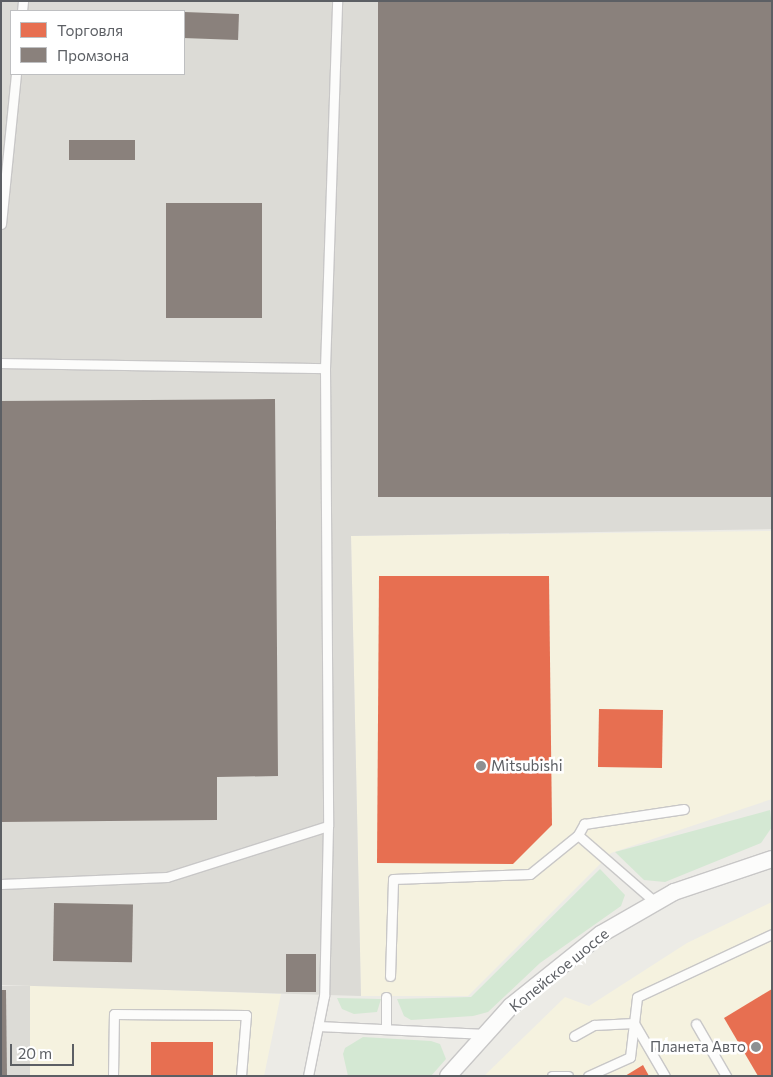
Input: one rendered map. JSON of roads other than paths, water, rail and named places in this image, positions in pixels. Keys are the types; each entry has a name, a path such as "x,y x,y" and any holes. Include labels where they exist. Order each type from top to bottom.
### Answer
{"street":[{"name":"Копейское шоссе","path":"448,1076 511,1006 601,934 674,892 772,859"}],"lane":[{"path":"308,1076 324,996 328,826 325,368 337,1"},
{"path":"1,224 16,75"},
{"path":"1,363 325,368"},
{"path":"390,976 393,879 530,874 578,835 584,824 684,809"},
{"path":"1,884 167,877 328,826"},
{"path":"578,835 655,902"},
{"path":"588,1076 630,1057 638,997 772,934"},
{"path":"386,997 386,1029"},
{"path":"113,1076 114,1014 246,1015 240,1076"},
{"path":"574,1036 594,1025 634,1023"},
{"path":"634,1023 665,1076"},
{"path":"696,1024 726,1076"},
{"path":"318,1026 486,1034"},
{"path":"552,1076 568,1076"}],"place":[{"name":"Mitsubishi","path":"481,766"},
{"name":"Планета Авто","path":"756,1047"}]}
